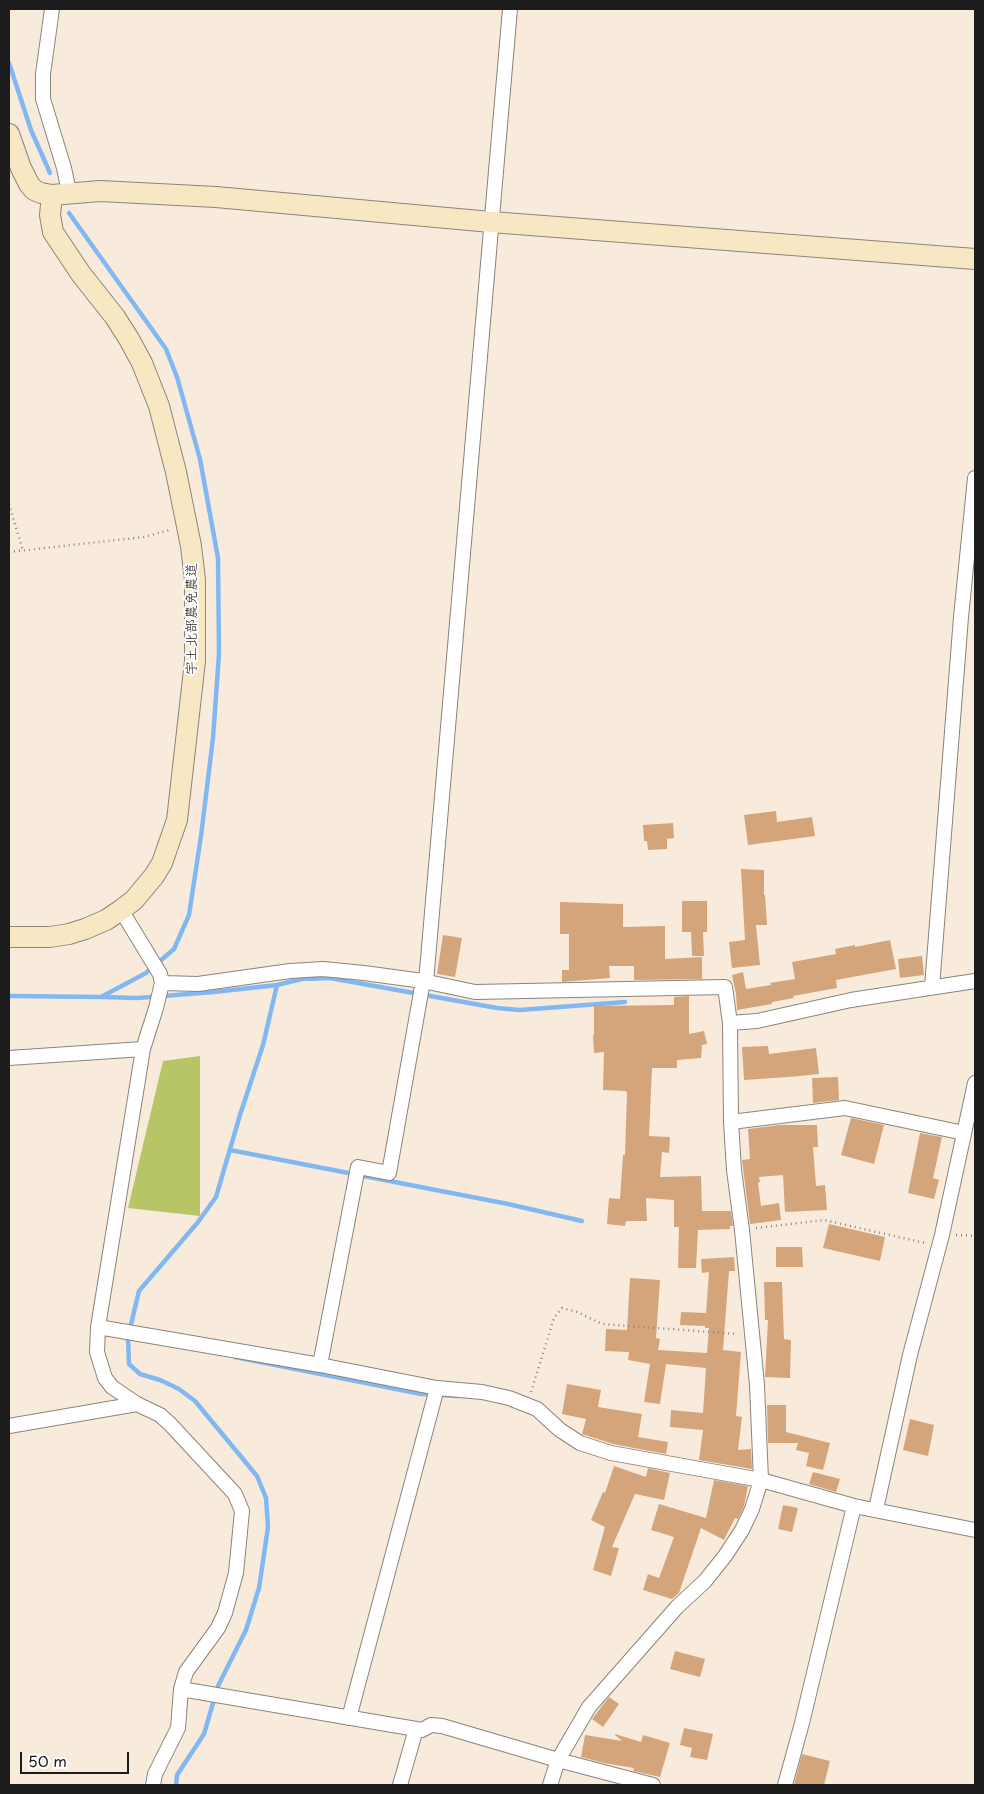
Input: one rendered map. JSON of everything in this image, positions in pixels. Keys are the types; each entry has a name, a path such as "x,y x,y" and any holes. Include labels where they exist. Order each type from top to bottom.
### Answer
{"street":[{"path":"52,9 43,74 43,99 59,149 61,194"},
{"path":"320,1365 358,1167 389,1173 425,982 510,9"},
{"path":"9,134 29,184 34,190 41,193 61,194 100,191 216,197 491,222 975,259"},
{"name":"宇土北部農免農道","path":"9,937 50,937 69,934 106,920 139,894 154,876 162,863 177,820 195,661 195,580 187,525 159,406 142,364 115,317 81,274 53,232 50,215 61,194"},
{"path":"932,987 961,617 975,478"},
{"path":"120,910 160,974 162,983 143,1049 98,1327 97,1352 105,1378 112,1387 137,1404 160,1415 185,1438 235,1494 242,1511 236,1574 225,1613 218,1628 186,1672 181,1689 178,1728 155,1774 153,1785"},
{"path":"162,983 198,984 290,971 323,969 425,982 475,992 724,987 730,1023 731,1122 734,1170 742,1230 757,1385 761,1480 748,1516 725,1556 705,1581 677,1607 589,1707 558,1760 550,1785"},
{"path":"730,1023 757,1021 851,1000 975,981"},
{"path":"9,1058 143,1049"},
{"path":"876,1509 910,1355 942,1234 975,1083"},
{"path":"731,1122 845,1108 964,1133"},
{"path":"98,1327 320,1365 437,1388 482,1392 509,1398 537,1409 560,1430 580,1443 611,1453 761,1480 854,1506 975,1530"},
{"path":"349,1718 437,1388"},
{"path":"9,1426 137,1404"},
{"path":"785,1785 802,1723 854,1506"},
{"path":"181,1689 422,1730 432,1725 442,1726 558,1760 653,1785"},
{"path":"400,1785 416,1729"}],"path":[{"path":"9,504 23,551"},
{"path":"9,552 144,537 187,525"},
{"path":"742,1230 824,1220 932,1244 942,1234 975,1236"},
{"path":"526,1405 554,1318 562,1308 577,1312 602,1324 752,1335"}],"green space":[{"path":"200,1056 200,1216 128,1208 163,1061"}],"building":[{"path":"776,811 777,822 812,817 815,836 748,845 744,815"},
{"path":"673,823 674,838 667,839 667,849 648,850 647,841 644,841 643,825"},
{"path":"741,869 764,870 767,925 756,925 760,965 732,968 729,942 745,940"},
{"path":"682,901 707,901 707,932 703,932 704,956 692,956 691,932 682,932"},
{"path":"560,902 623,904 623,927 665,926 665,959 702,957 702,979 634,980 634,966 609,966 610,978 562,982 562,970 569,970 569,934 560,934"},
{"path":"443,935 462,938 455,977 437,974"},
{"path":"890,940 896,969 836,980 837,988 793,996 794,998 772,1002 772,1004 737,1010 732,975 743,972 746,989 771,985 770,983 795,979 792,962 836,954 835,949"},
{"path":"922,956 924,975 900,978 898,959"},
{"path":"689,996 689,1034 704,1031 707,1044 702,1045 701,1058 677,1060 677,1068 652,1068 649,1136 670,1137 669,1153 662,1152 660,1177 701,1176 702,1211 731,1211 733,1226 730,1226 730,1229 698,1230 696,1268 678,1268 679,1227 674,1227 674,1200 646,1198 647,1221 626,1221 625,1226 607,1224 609,1198 620,1199 623,1155 625,1155 627,1093 626,1091 603,1090 604,1052 594,1053 594,1006 674,1005 674,997"},
{"path":"768,1046 769,1054 816,1048 819,1074 744,1080 742,1047"},
{"path":"838,1077 839,1100 813,1103 812,1078"},
{"path":"851,1118 884,1125 874,1164 841,1155"},
{"path":"780,1125 817,1125 818,1147 813,1147 816,1186 825,1185 827,1210 785,1212 783,1175 759,1177 761,1206 779,1203 781,1220 750,1224 742,1160 750,1159 748,1129"},
{"path":"920,1133 942,1137 933,1178 939,1180 934,1199 908,1193"},
{"path":"829,1224 885,1237 880,1261 823,1248"},
{"path":"776,1247 802,1247 803,1267 776,1267"},
{"path":"734,1257 735,1271 729,1271 723,1350 741,1352 736,1416 742,1417 738,1450 751,1449 752,1469 699,1460 703,1430 670,1427 671,1410 703,1413 706,1368 666,1364 660,1404 644,1402 650,1364 628,1360 629,1352 605,1351 606,1329 627,1330 630,1278 660,1280 656,1338 660,1339 658,1350 707,1353 709,1328 705,1328 705,1326 680,1325 681,1312 706,1313 709,1272 702,1273 701,1259"},
{"path":"764,1282 782,1282 784,1339 791,1340 790,1378 765,1377 768,1320 765,1320"},
{"path":"567,1384 601,1390 598,1407 642,1414 638,1437 668,1442 666,1454 613,1444 582,1434 586,1419 562,1414"},
{"path":"767,1405 786,1405 786,1432 830,1443 823,1470 806,1466 809,1453 796,1450 798,1443 768,1443"},
{"path":"910,1419 934,1425 928,1456 903,1450"},
{"path":"614,1466 646,1477 648,1468 670,1473 664,1500 635,1494 612,1547 619,1548 611,1576 593,1570 605,1527 591,1520 603,1492 605,1493"},
{"path":"813,1472 840,1479 836,1492 809,1484"},
{"path":"714,1480 748,1486 744,1506 738,1519 735,1518 724,1540 701,1528 679,1593 672,1599 643,1590 648,1574 659,1578 674,1537 651,1530 659,1504 706,1518"},
{"path":"783,1505 798,1508 792,1532 778,1529"},
{"path":"675,1651 705,1659 700,1677 670,1669"},
{"path":"609,1697 619,1704 603,1727 592,1719"},
{"path":"684,1728 713,1734 707,1760 690,1757 692,1748 680,1745"},
{"path":"615,1734 641,1742 643,1735 670,1743 660,1777 633,1771 634,1768 581,1757 585,1735 622,1741"},
{"path":"802,1754 830,1761 824,1785 794,1785"}],"waterway":[{"path":"9,63 31,130 50,173"},
{"path":"9,996 101,997 146,973 174,949 189,915 213,738 219,654 218,558 200,459 177,377 166,349 69,213"},
{"path":"103,997 137,998 214,992 277,985 302,979 330,978 497,1008 520,1010 625,1002"},
{"path":"176,1785 177,1775 204,1734 218,1686 246,1630 259,1588 268,1527 266,1498 257,1476 195,1401 179,1389 160,1380 140,1374 129,1364 128,1337 139,1291 198,1222 216,1197 263,1045 277,985"},
{"path":"230,1150 508,1204 582,1221"},
{"path":"235,1357 421,1394 457,1396"}]}
